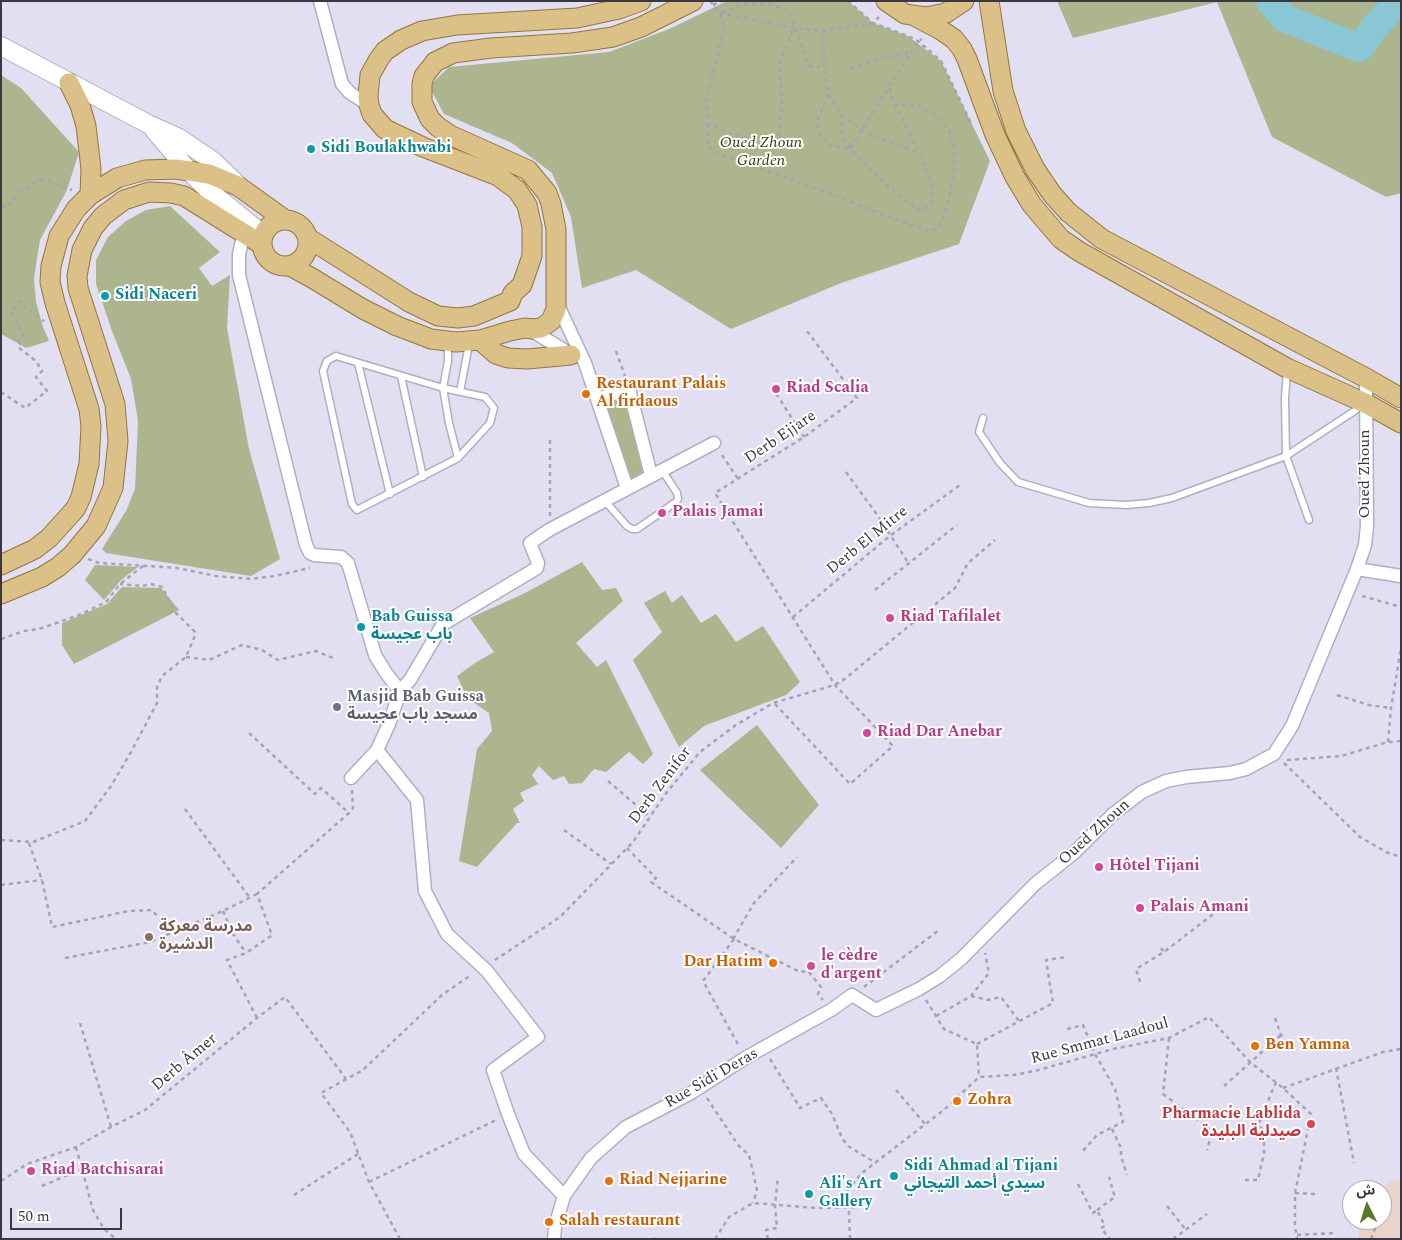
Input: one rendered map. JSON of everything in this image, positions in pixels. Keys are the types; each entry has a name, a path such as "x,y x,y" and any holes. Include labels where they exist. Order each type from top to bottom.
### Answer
{"main road":[{"path":"308,238 409,302 438,316 458,318 474,316 510,301 513,293 522,285 532,256 532,228 527,205 517,190 498,176 390,132 372,114 369,105 368,85 370,75 379,58 392,46 412,34 436,27 577,18 619,9 641,1"},
{"path":"290,266 363,309 420,336 448,342 475,340 527,328 541,328 551,321 556,309 556,229 547,193 528,170 450,135 430,120 422,102 424,76 435,62 453,53 491,48 572,43 613,36 641,27 693,1"},
{"path":"916,17 941,15 955,9 964,1"},
{"path":"988,1 1004,91 1016,131 1035,168 1052,194 1068,212 1102,239 1401,398"},
{"path":"888,3 905,14 916,17 941,30 954,40 967,59 995,135 1024,193 1042,218 1061,239 1080,252 1287,368 1401,423"},
{"path":"1,46 150,126 179,138 199,150 238,186 284,219 298,223 305,230 308,238 308,248 305,256 298,262 285,267 272,263 263,253 262,239 269,225 284,219"},
{"path":"69,83 80,105 86,126 91,169 87,197"},
{"path":"150,126 188,170 262,239"},
{"path":"1,565 35,549 58,528 76,508 85,481 91,443 89,409 50,282 51,266 59,236 76,209 87,197 108,183 131,173 164,168 188,170 221,178 238,186"},
{"path":"1,594 42,577 72,555 96,526 113,488 117,459 118,426 115,404 78,288 79,265 87,238 103,216 124,200 149,192 160,192 184,196 244,233 262,239"},
{"path":"475,340 496,354 508,358 578,359"}],"street":[{"path":"320,1 342,84 369,105"},
{"path":"244,233 239,254 239,275 306,545 314,555 335,555 345,559 375,655 386,673 400,690"},
{"path":"555,299 578,359 597,399 627,488"},
{"path":"527,328 578,359"},
{"name":"Oued Zhoun","path":"852,995 876,1010 919,989 940,976 982,939 1035,884 1074,854 1113,814 1142,792 1186,776 1230,773 1246,769 1274,754 1292,726 1299,710 1365,546 1366,378"},
{"path":"597,399 629,390 656,472"},
{"path":"351,778 377,750 389,724 400,690 410,680 443,624 537,568 538,562 530,544 549,530 714,443"},
{"path":"1357,569 1401,576"},
{"path":"377,750 417,800 425,891 447,934 484,968 538,1037 493,1070 524,1154 564,1196"},
{"name":"Rue Sidi Deras","path":"554,1239 555,1228 564,1196 591,1158 626,1127 701,1087 746,1058 831,1010 852,995"}],"lane":[{"path":"460,392 475,340"},
{"path":"448,342 448,361 443,388 449,424 458,458"},
{"path":"336,356 443,388 485,397 494,408 490,422 458,458 357,510 352,504 323,372 324,364 336,356"},
{"path":"358,363 390,494"},
{"path":"1287,368 1286,456 1309,520"},
{"path":"401,376 423,477"},
{"path":"982,418 979,432 1000,463 1018,482 1088,503 1134,504 1172,498 1286,456 1365,404"},
{"path":"604,501 632,529 642,526 678,499 677,493 656,472"}],"path":[{"path":"710,1 720,13 724,28 706,102 707,146 721,155 796,181 911,225 930,231 938,229 948,203 954,172 954,149 949,130 935,115 916,105 895,105"},
{"path":"713,5 722,1"},
{"path":"720,13 794,28 823,31 873,23 888,3"},
{"path":"720,13 743,4 768,4 789,11 809,66 824,67"},
{"path":"708,124 736,136 772,144 778,140 782,106 780,62 794,28"},
{"path":"850,149 918,41 941,30"},
{"path":"823,31 824,67 828,94 841,114 862,130 920,154"},
{"path":"851,69 876,59 910,54"},
{"path":"841,114 841,133 850,149 908,203 923,210 931,203 931,185 920,154 895,105 889,87"},
{"path":"828,94 817,122 820,135 829,145 850,149"},
{"path":"1,208 9,204 22,190 38,181 47,180 87,197"},
{"path":"1,392 25,408 47,391 36,377 42,371 36,361 18,347 23,334 12,310 18,301 40,320"},
{"name":"Derb Ejjare","path":"793,618 715,493 804,437 857,398 807,331"},
{"path":"616,351 629,390"},
{"path":"772,387 804,437"},
{"path":"549,530 550,440"},
{"path":"714,443 738,480"},
{"path":"846,472 909,564"},
{"name":"Derb El Mitre","path":"793,618 891,536 960,485"},
{"path":"875,590 957,525"},
{"name":"Derb Zenifor","path":"358,1154 350,1132 321,1093 363,1070 442,995 560,917 633,842 667,792 700,752 736,725 775,704 841,682 955,588 968,563 995,540"},
{"path":"72,555 99,563 177,568 216,576 251,579 310,568"},
{"path":"1,640 24,631 39,629 79,615 106,602 120,584 144,566"},
{"path":"1,840 29,843 85,821 112,786 131,752 157,703 157,687 162,676 186,657 195,632 176,613 162,587 150,584 142,586 120,584"},
{"path":"1362,596 1401,607"},
{"path":"775,704 850,784 893,746 835,685 793,618"},
{"path":"186,657 208,660 242,645 262,650 278,660 316,651 333,658"},
{"path":"1388,742 1391,708 1401,648"},
{"path":"1337,695 1369,705 1391,708"},
{"path":"249,733 315,794 321,788 349,813"},
{"path":"1401,741 1388,742 1340,756 1282,760 1360,837 1386,852 1401,857"},
{"path":"65,958 150,942 223,911 257,894 349,813 353,808 351,778"},
{"path":"608,781 650,817"},
{"path":"185,809 250,898"},
{"path":"564,830 611,864"},
{"path":"29,843 42,880 52,927 129,912 152,910 171,932"},
{"path":"626,848 656,878 651,882 734,939 800,972 808,971 821,987 818,994 831,1010"},
{"path":"746,1058 704,981 734,939 754,903 797,857"},
{"path":"1,885 42,880"},
{"path":"257,894 272,935 246,953 227,960 257,1018"},
{"path":"1140,982 1136,969 1164,952 1225,905"},
{"path":"223,911 233,934 246,953"},
{"path":"852,995 939,930"},
{"path":"936,1016 971,996 989,973 982,939"},
{"path":"1161,948 1164,952"},
{"path":"977,1044 1053,1003 1046,960 1067,957"},
{"path":"919,989 944,1030 977,1044"},
{"path":"971,996 988,1000 1001,996 1019,1021"},
{"name":"Derb Âmer","path":"1,1182 27,1164 76,1148 111,1127 145,1110 257,1018 286,997 346,1079"},
{"name":"Rue Smmat Laadoul","path":"979,1077 1022,1074 1113,1049 1170,1038 1210,1017 1250,1062 1276,1082 1311,1114 1295,1193 1297,1237"},
{"path":"1275,1018 1281,1035 1293,1051"},
{"path":"80,1023 111,1127"},
{"path":"1067,1029 1084,1025 1095,1054 1115,1088 1123,1122 1097,1135 1082,1152"},
{"path":"1224,1086 1281,1035"},
{"path":"1170,1038 1163,1094 1212,1132 1206,1150"},
{"path":"850,1239 848,1190 862,1173 945,1109 979,1077 977,1044"},
{"path":"765,1048 770,1060 800,1108 821,1098 832,1114 842,1138 848,1146 876,1163"},
{"path":"1283,1088 1383,1052 1401,1049"},
{"path":"1336,1068 1354,1163"},
{"path":"1245,1180 1258,1180 1264,1154 1264,1136 1259,1123 1276,1082"},
{"path":"701,1087 738,1145 749,1155 757,1190 753,1203"},
{"path":"896,1090 925,1124"},
{"path":"369,1182 508,1114"},
{"path":"1112,1129 1122,1148 1121,1156 1127,1175"},
{"path":"76,1148 93,1210 104,1229 116,1239"},
{"path":"294,1195 358,1154 369,1182 400,1239"},
{"path":"42,1186 82,1169"},
{"path":"1078,1184 1094,1213 1115,1197 1110,1177"},
{"path":"768,1239 766,1230 777,1228 774,1206 778,1178"},
{"path":"1295,1193 1316,1194"},
{"path":"715,1239 729,1217 753,1203 774,1206 857,1207"},
{"path":"1167,1206 1186,1230"},
{"path":"1097,1210 1105,1226 1102,1228 1110,1239"},
{"path":"1173,1239 1207,1214"},
{"path":"1297,1237 1333,1233"}],"shaded area":[{"path":"1392,1180 1401,1181 1401,1239 1359,1239 1359,1230 1392,1230"}],"green space":[{"name":"Oued Zhoun Garden","path":"727,1 848,1 873,23 908,36 941,61 990,161 959,244 841,283 731,329 636,270 582,288 571,217 552,173 512,143 444,114 429,86 449,67 609,52 669,29"},
{"path":"1057,1 1401,1 1401,193 1386,197 1272,137 1217,2 1073,38"},
{"path":"1,75 21,88 79,152 67,190 40,240 37,258 34,279 36,302 49,341 26,348 1,334"},
{"path":"170,206 220,252 199,268 212,286 230,275 227,328 249,449 280,559 251,576 106,553 102,549 126,511 135,489 138,421 131,379 96,284 96,260 108,237 126,221 146,210"},
{"path":"630,390 654,480 630,493 600,399"},
{"path":"582,562 602,590 616,588 623,601 576,643 597,667 606,660 653,754 643,764 629,752 606,772 594,769 582,783 569,784 564,776 553,780 539,766 532,775 538,784 520,793 524,801 513,809 520,823 517,823 477,867 459,861 477,749 492,731 489,713 467,698 457,676 494,652 470,618 525,593"},
{"path":"95,565 138,567 121,580 104,600 85,580"},
{"path":"122,587 161,588 179,610 74,664 62,645 62,623 107,604"},
{"path":"665,591 672,603 682,595 701,623 716,614 736,642 763,626 800,682 786,695 704,726 679,747 633,660 662,632 644,603"},
{"path":"757,725 819,805 781,848 700,770"}],"waterway":[{"path":"1270,1 1284,18 1359,48 1378,23 1400,1"}],"place":[{"name":"Sidi Boulakhwabi","path":"311,149"},
{"name":"Sidi Naceri","path":"105,296"},
{"name":"Riad Scalia","path":"776,389"},
{"name":"Restaurant Palais Al firdaous","path":"586,394"},
{"name":"Palais Jamai","path":"662,513"},
{"name":"Riad Tafilalet","path":"890,618"},
{"name":"Bab Guissa باب عجيسة","path":"361,627"},
{"name":"Masjid Bab Guissa مسجد باب عجيسة","path":"337,707"},
{"name":"Riad Dar Anebar","path":"867,733"},
{"name":"Hôtel Tijani","path":"1099,867"},
{"name":"Palais Amani","path":"1140,908"},
{"name":"مدرسة معركة الدشيرة","path":"149,937"},
{"name":"Dar Hatim","path":"773,963"},
{"name":"le cèdre d'argent","path":"811,966"},
{"name":"Ben Yamna","path":"1255,1046"},
{"name":"Zohra","path":"957,1101"},
{"name":"Pharmacie Lablida صيدلية البليدة","path":"1311,1124"},
{"name":"Riad Batchisarai","path":"31,1171"},
{"name":"Sidi Ahmad al Tijani سيدي أحمد التيجاني","path":"894,1176"},
{"name":"Riad Nejjarine","path":"609,1181"},
{"name":"Ali's Art Gallery","path":"809,1194"},
{"name":"Salah restaurant","path":"549,1222"}]}
